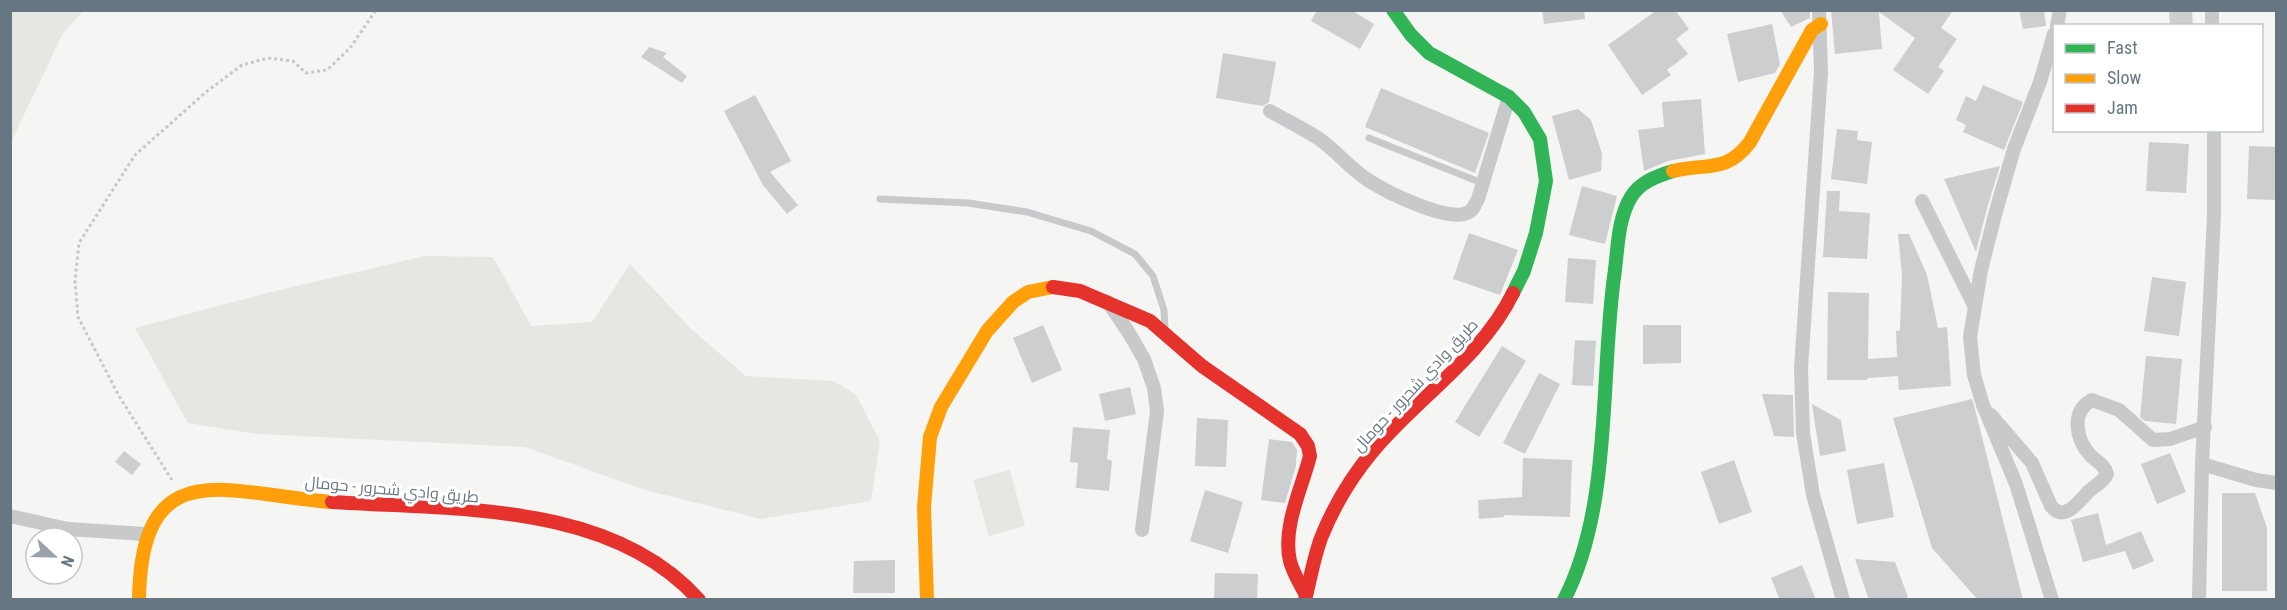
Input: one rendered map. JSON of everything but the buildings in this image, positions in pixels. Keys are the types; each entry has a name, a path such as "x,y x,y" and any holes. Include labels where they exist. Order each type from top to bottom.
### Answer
{"street":[{"name":"طريق وادي شحرور - حومال","path":"1305,597 1321,538 1345,491 1373,451 1476,346 1505,310 1524,271 1536,233 1546,180 1540,139 1524,112 1509,97 1429,53 1411,35 1393,10"},
{"path":"1564,600 1580,563 1593,506 1601,439 1611,301 1622,223 1631,198 1640,186 1654,177 1698,166 1726,164 1737,157 1750,142 1820,17"},
{"path":"1820,17 1820,83 1801,368 1803,434 1814,495 1843,600"},
{"path":"2052,600 2016,484 1983,405 1974,375 1970,337 1974,305 1996,211 2014,149 2053,40"},
{"path":"1270,111 1321,140 1367,180 1390,192 1452,215 1465,214 1472,210 1509,97"},
{"path":"2199,600 2202,464 2214,215 2214,132"},
{"path":"1922,201 1974,305"},
{"path":"927,600 924,507 930,437 941,407 987,331 1013,302 1028,292 1051,287 1080,291 1106,300 1150,321 1202,366 1300,434 1308,446 1310,456 1289,533 1289,557 1294,575 1305,597"},
{"path":"1106,300 1139,351 1154,388 1157,411 1142,530"},
{"path":"1983,405 2032,463 2051,506 2055,511 2061,513 2069,511 2106,474 2105,469 2090,455 2082,441 2077,415 2082,406 2092,400 2119,410 2153,440 2170,439 2205,427"},
{"path":"2202,464 2256,480 2277,483"},
{"name":"طريق وادي شحرور - حومال","path":"181,495 203,491 268,494 321,501 457,510 561,524 602,536 645,555 671,574 699,600"},
{"path":"139,600 140,560 145,534 158,514 181,495"},
{"path":"10,516 68,529 145,534"}],"lane":[{"path":"1369,138 1482,183"},
{"path":"880,199 968,203 1027,212 1091,231 1136,254 1153,276 1164,310 1165,336"}],"path":[{"path":"181,495 119,396 78,317 75,281 79,243 135,155 206,92 242,65 268,58 293,61 306,73 327,70 350,48 376,10"}],"shaded area":[{"path":"11,10 83,11 63,33 11,142"},
{"path":"425,256 493,257 531,326 592,322 630,264 691,329 746,376 834,381 856,395 880,441 871,501 761,519 645,490 525,447 258,434 188,423 135,328 271,292"},
{"path":"1010,470 1025,526 989,536 973,480"}],"traffic: fast":[{"path":"1393,10 1411,35 1429,53 1509,97 1524,112 1540,139 1546,181 1536,233 1524,271 1513,293"},
{"path":"1564,600 1579,564 1590,525 1597,484 1610,317 1623,216 1626,206 1639,187 1655,177 1673,171"}],"traffic: slow":[{"path":"1673,171 1724,163 1741,152 1750,142 1812,30 1821,24"},
{"path":"927,600 924,507 930,437 941,407 987,331 1013,302 1028,292 1053,287"},
{"path":"139,600 144,552 155,520 173,501 197,492 225,490 332,502"}],"traffic: jam":[{"path":"1053,287 1080,291 1150,321 1202,366 1300,434 1308,446 1310,456 1294,508 1288,548 1293,570 1306,595"},
{"path":"1305,600 1321,538 1350,482 1390,432 1467,357 1500,316 1513,293"},
{"path":"332,502 478,510 528,517 576,528 622,544 663,568 699,600"}]}
